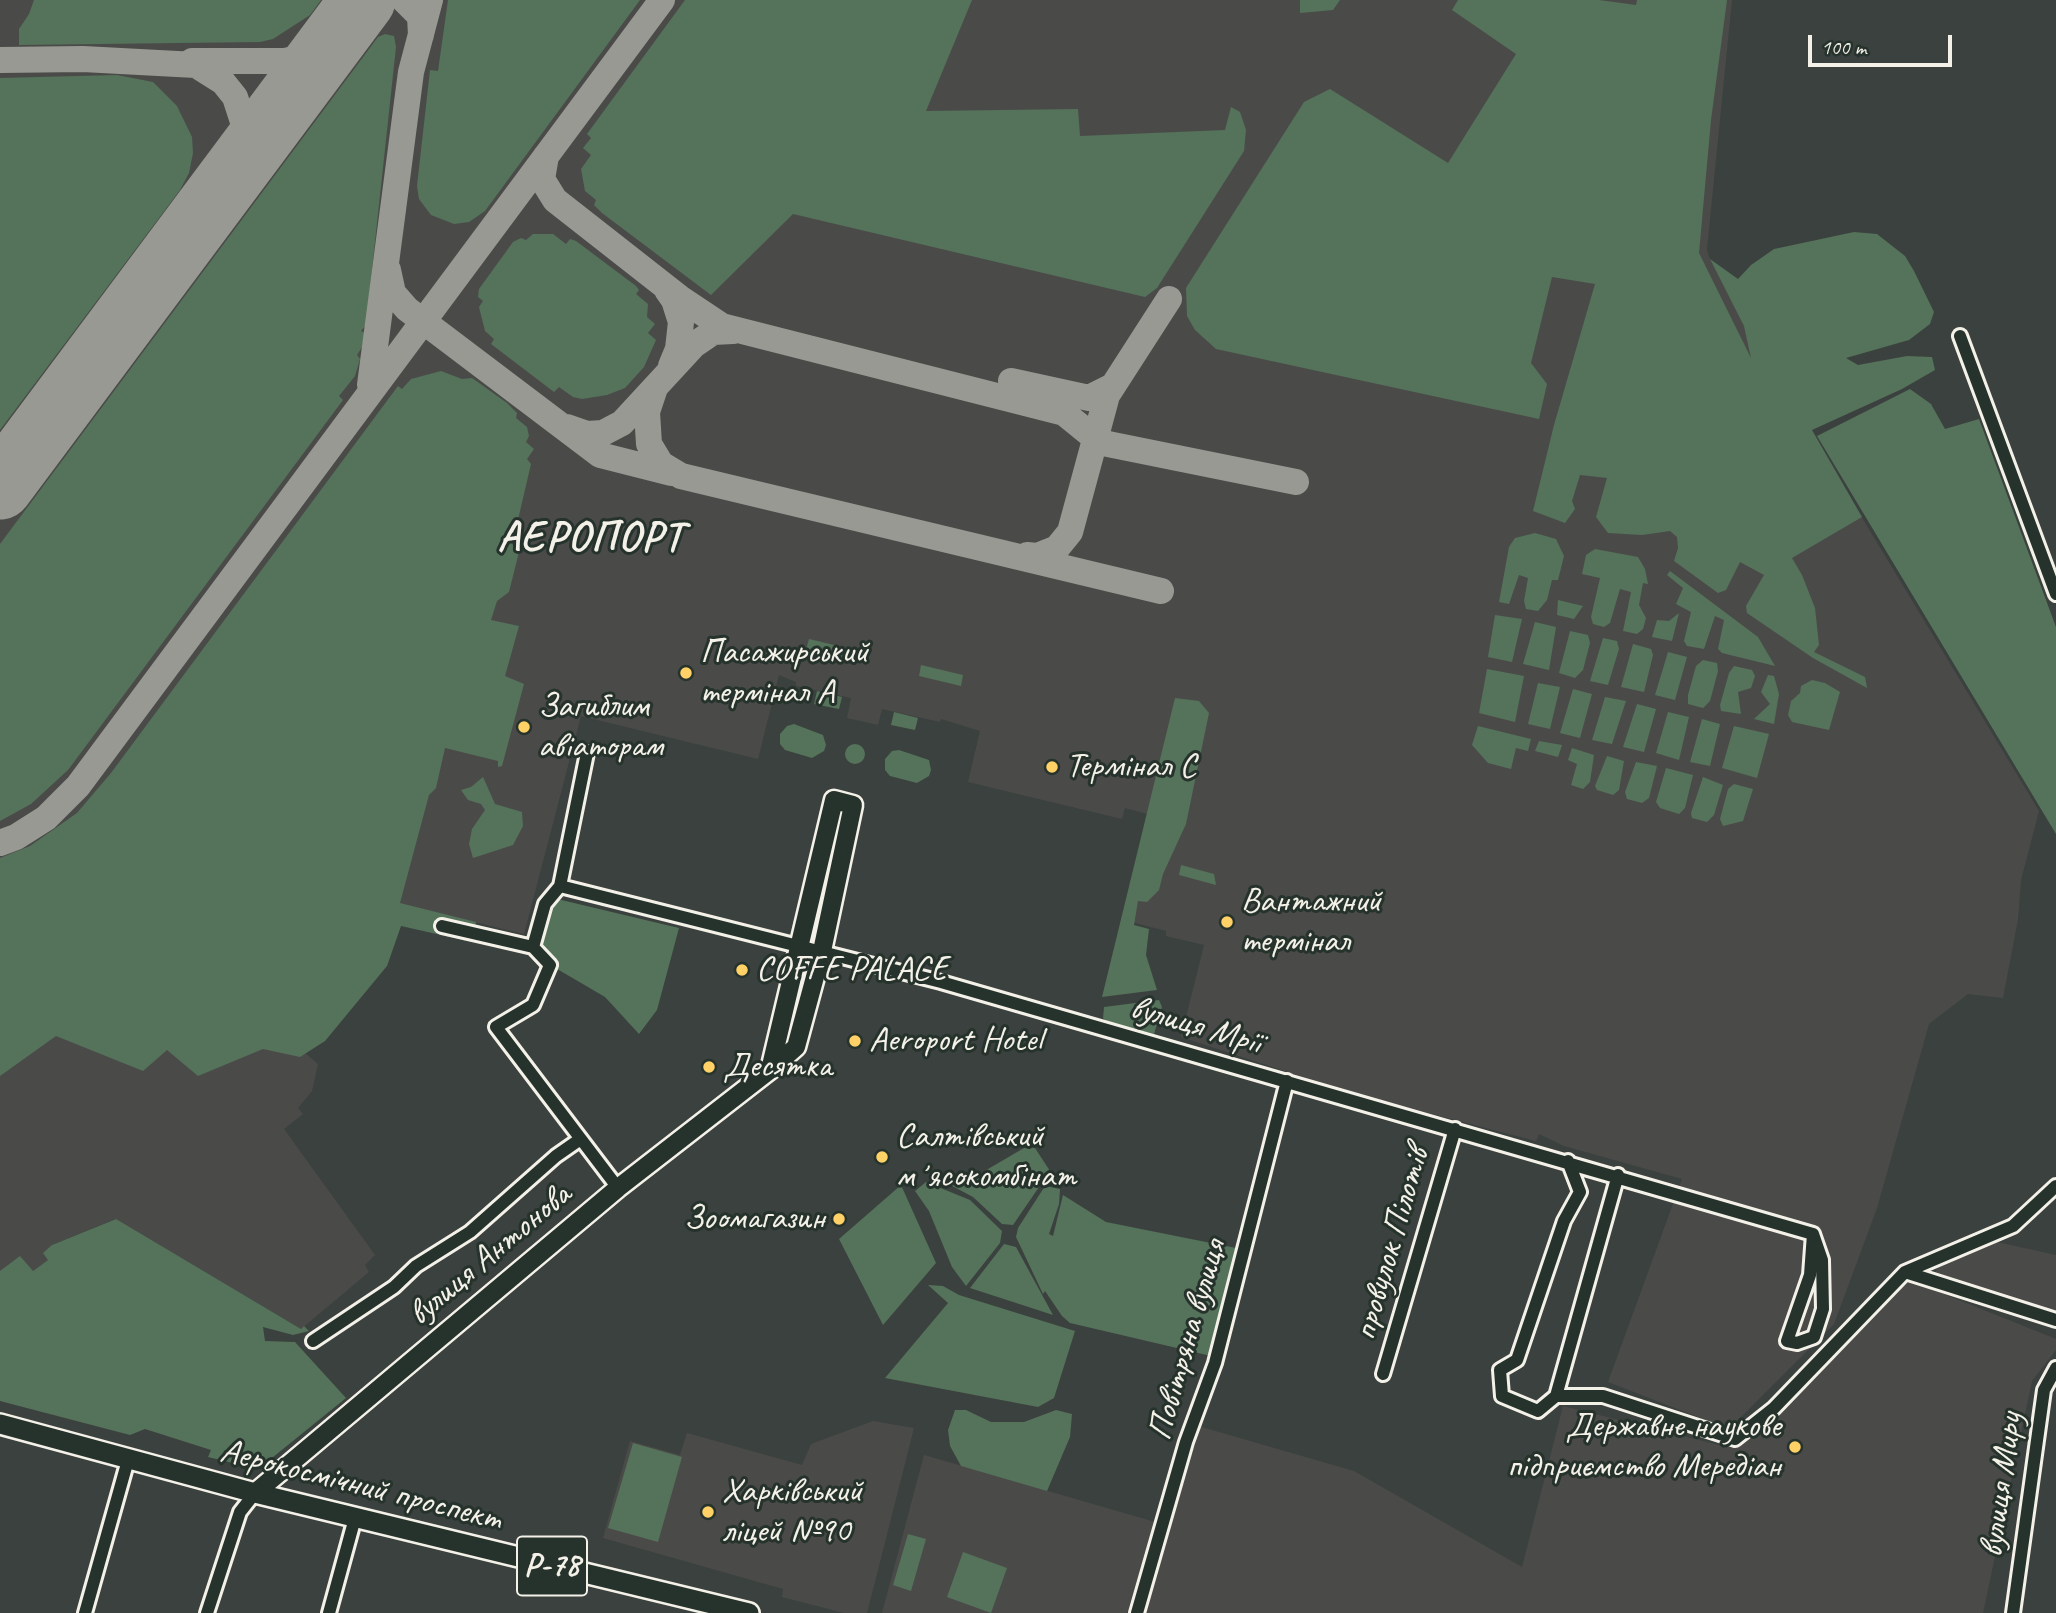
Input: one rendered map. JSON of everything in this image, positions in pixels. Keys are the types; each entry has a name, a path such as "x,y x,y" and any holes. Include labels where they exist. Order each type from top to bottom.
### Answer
{"highway":[{"name":"Аерокосмічний проспект","path":"0,1424 255,1493 741,1612"}],"main road":[{"name":"вулиця Антонова","path":"255,1493 618,1188 770,1070 796,1047 822,951 853,805 834,800 770,1070"}],"street":[{"path":"1960,336 2056,594"},
{"path":"533,947 545,904 560,886 587,753"},
{"name":"вулиця Мрії","path":"560,886 941,982 1618,1175 1813,1234"},
{"path":"442,926 533,947 550,965 533,1005 496,1027 618,1188"},
{"name":"Повітряна вулиця","path":"1137,1613 1186,1442 1216,1363 1287,1081"},
{"name":"провулок Пілотів","path":"1383,1374 1455,1129"},
{"path":"313,1341 394,1287 416,1266 470,1232 556,1156 579,1140"},
{"path":"1568,1161 1580,1192 1564,1221 1517,1360 1500,1370 1502,1396 1538,1410 1556,1396 1618,1175"},
{"path":"1556,1396 1603,1396 1735,1438 1774,1408 1905,1272 2013,1226 2056,1186"},
{"path":"1813,1234 1822,1259 1824,1309 1814,1337 1797,1343 1787,1341 1810,1275 1813,1234"},
{"path":"1905,1272 2056,1320"},
{"name":"вулиця Миру","path":"2013,1613 2044,1390 2056,1368"},
{"path":"85,1613 128,1460"},
{"path":"207,1613 240,1512 255,1493"},
{"path":"329,1613 355,1518"}],"shaded area":[{"path":"0,0 1732,0 1707,249 1709,257 1769,372 1797,410 2039,811 2021,880 2018,919 2003,998 1968,994 1929,1024 1877,1208 1834,1324 1729,1429 1608,1382 1682,1179 1564,1146 1539,1134 1536,1141 1355,1094 1181,1037 1204,945 1166,936 1166,931 1127,921 1151,815 1125,808 1122,819 968,782 980,731 941,719 940,722 882,709 878,725 847,718 851,698 796,686 796,682 779,675 758,759 581,716 524,934 408,906 387,965 325,1041 305,1053 318,1064 312,1091 298,1108 303,1114 284,1129 375,1255 365,1265 369,1272 301,1329 115,1219 52,1245 48,1260 33,1271 0,1271"},
{"path":"1997,1242 2056,1255 2056,1314 1934,1276 1940,1261"},
{"path":"1904,1278 2056,1339 2056,1350 2032,1381 1983,1613 1145,1613 1198,1426 1354,1471 1522,1567 1563,1406 1723,1446 1745,1442"},
{"path":"873,1421 914,1428 867,1613 844,1613 782,1597 783,1589 603,1538 630,1441 680,1455 687,1433 802,1465 811,1444"},
{"path":"924,1455 1155,1522 1127,1613 882,1613"}],"green space":[{"path":"34,0 321,0 310,15 273,39 260,42 19,45 19,29"},
{"path":"448,0 640,0 485,211 469,222 454,224 431,215 419,199 417,186 430,70 438,71"},
{"path":"685,0 972,0 926,111 1078,109 1080,136 1225,130 1231,107 1240,112 1246,130 1244,151 1157,288 1145,297 793,214 711,295 602,213 594,205 596,200 585,191 581,169 591,155 583,148 591,138 587,134"},
{"path":"1300,0 1340,0 1333,10 1300,13"},
{"path":"1458,0 1599,0 1636,5 1637,0 1727,0 1711,120 1699,253 1751,358 1744,326 1710,259 1738,279 1751,265 1774,249 1854,232 1877,234 1905,256 1914,271 1934,312 1930,324 1909,340 1846,358 1858,365 1907,356 1932,357 1935,370 1902,389 1812,430 1862,517 1792,558 1815,608 1819,645 1814,652 1865,677 1867,688 1813,658 1747,613 1746,606 1764,575 1740,562 1726,590 1718,593 1674,561 1678,548 1677,537 1670,531 1642,535 1608,533 1596,517 1607,478 1580,475 1572,501 1575,509 1565,523 1533,511 1554,425 1595,284 1552,277 1531,363 1547,384 1539,419 1216,349 1195,330 1187,316 1186,288 1304,102 1330,89 1448,163 1516,54 1452,10"},
{"path":"385,34 394,36 396,47 366,325 361,331 365,333 357,355 360,359 355,376 339,396 343,400 68,770 31,804 0,821 0,544 378,37"},
{"path":"117,75 153,82 177,106 192,137 193,153 189,173 180,190 0,430 0,78"},
{"path":"533,234 553,234 566,244 570,239 576,241 636,286 639,290 636,294 648,304 647,317 655,324 648,333 656,340 644,367 625,388 607,395 582,399 573,397 559,387 554,392 491,344 494,339 485,331 479,307 483,301 478,297 479,289 513,242 521,238 526,240"},
{"path":"441,371 462,379 472,378 507,403 517,413 516,418 527,427 529,436 526,442 534,449 527,459 531,464 517,524 507,538 519,552 509,592 497,601 491,620 519,626 505,676 524,684 502,766 498,767 498,761 445,748 436,788 429,795 400,903 476,922 472,942 401,926 387,966 325,1041 300,1057 263,1049 198,1076 167,1050 143,1071 56,1036 0,1076 0,858 30,846 77,813 111,773 398,386 402,389 411,379"},
{"path":"1910,389 1931,404 1945,429 1979,419 2056,627 2056,834 1817,436"},
{"path":"1535,533 1556,539 1564,556 1558,580 1552,580 1547,600 1538,611 1526,609 1524,601 1528,578 1519,575 1509,604 1499,602 1509,547 1515,538"},
{"path":"1595,549 1638,557 1645,569 1648,584 1643,583 1639,605 1646,618 1643,629 1637,634 1623,631 1631,592 1620,589 1610,623 1604,627 1593,624 1591,617 1600,578 1582,574 1586,555"},
{"path":"1670,571 1758,637 1775,666 1722,653 1718,649 1724,620 1715,616 1704,649 1687,646 1684,641 1691,612 1676,604 1683,588 1667,575"},
{"path":"1558,600 1583,606 1574,619 1557,615"},
{"path":"1679,613 1672,641 1652,637 1657,620 1669,621"},
{"path":"1495,615 1522,619 1512,662 1488,657"},
{"path":"1535,622 1556,627 1549,670 1523,664"},
{"path":"1570,631 1588,635 1590,643 1583,670 1575,678 1559,673"},
{"path":"1603,638 1617,641 1619,649 1608,685 1590,681"},
{"path":"809,639 851,649 848,660 806,650"},
{"path":"1633,644 1651,649 1653,655 1644,692 1621,687"},
{"path":"1668,652 1687,657 1675,700 1655,695"},
{"path":"1703,660 1717,663 1718,671 1710,701 1703,708 1688,704 1688,695 1696,666"},
{"path":"921,665 963,675 961,686 919,676"},
{"path":"1734,666 1752,670 1755,676 1751,688 1738,692 1741,714 1721,711 1720,705 1729,673"},
{"path":"1487,669 1524,676 1515,722 1479,713"},
{"path":"1768,675 1774,676 1779,694 1774,724 1754,719 1770,704 1761,692"},
{"path":"1812,680 1825,683 1840,692 1829,730 1792,722 1788,715 1791,701 1800,693 1801,686"},
{"path":"1538,683 1560,687 1550,729 1528,724"},
{"path":"1573,689 1592,694 1580,738 1560,733"},
{"path":"817,691 842,697 839,709 814,704"},
{"path":"1605,697 1626,701 1612,744 1592,740"},
{"path":"1175,698 1199,701 1209,713 1186,824 1163,874 1159,890 1147,902 1138,901 1134,925 1149,929 1146,955 1157,990 1102,997"},
{"path":"1637,704 1656,709 1644,752 1623,747"},
{"path":"894,712 918,718 915,730 891,725"},
{"path":"1668,712 1689,717 1679,760 1656,753"},
{"path":"1702,719 1720,724 1710,766 1690,762"},
{"path":"794,724 823,735 826,745 824,751 812,758 785,750 780,744 780,734 787,726"},
{"path":"1478,726 1531,739 1528,751 1516,748 1511,769 1488,763 1472,745"},
{"path":"1734,726 1769,734 1757,778 1722,768"},
{"path":"1539,741 1562,745 1558,757 1535,751"},
{"path":"855,744 862,747 865,754 862,761 855,764 848,761 845,754 848,747"},
{"path":"1572,748 1594,755 1590,782 1583,789 1571,785 1577,764 1568,760"},
{"path":"899,750 929,760 929,776 917,783 890,776 885,770 885,759 892,751"},
{"path":"1607,756 1624,761 1619,790 1613,795 1597,790 1595,786"},
{"path":"1636,762 1657,766 1649,798 1642,803 1627,799 1625,792"},
{"path":"1666,768 1693,775 1685,808 1679,814 1660,808 1656,802"},
{"path":"483,777 495,804 522,812 523,826 513,845 473,858 469,844 472,829 485,810 481,804 468,800 461,790 471,787"},
{"path":"1703,777 1723,785 1714,815 1707,822 1692,818 1691,813"},
{"path":"1734,784 1753,789 1743,821 1723,826 1720,819 1728,789"},
{"path":"1181,865 1214,874 1216,885 1179,875"},
{"path":"553,898 679,928 657,1010 639,1034 605,997 552,966 554,960 537,946"},
{"path":"1159,1000 1162,1007 1154,1034 1103,1018 1104,1007"},
{"path":"1024,1148 1035,1148 1050,1171 1013,1225 1002,1224 973,1197 937,1178 976,1176"},
{"path":"926,1182 970,1200 1002,1231 1000,1243 966,1286 952,1267 929,1211 915,1191"},
{"path":"901,1185 936,1263 883,1325 839,1239"},
{"path":"1045,1186 1060,1189 1059,1204 1049,1234 1053,1236 1063,1195 1106,1222 1241,1249 1211,1356 1070,1323 1062,1316 1045,1291 1043,1294 1016,1237 1018,1228"},
{"path":"116,1219 301,1329 304,1326 309,1331 293,1335 263,1327 265,1341 295,1342 346,1398 267,1462 249,1467 208,1457 211,1450 145,1429 130,1435 0,1401 0,1271 20,1256 33,1271 48,1260 43,1253 52,1245"},
{"path":"1004,1244 1016,1247 1053,1315 970,1288"},
{"path":"928,1285 943,1286 959,1295 1075,1331 1054,1398 1038,1407 885,1378 948,1303"},
{"path":"955,1410 966,1410 991,1422 1024,1422 1056,1410 1072,1414 1070,1437 1047,1491 961,1466 950,1446 948,1430"},
{"path":"633,1443 682,1457 658,1542 608,1528"},
{"path":"908,1534 926,1539 911,1591 893,1585"},
{"path":"963,1552 1007,1568 991,1613 947,1597"}],"taxiway":[{"path":"361,4 366,0"},
{"path":"404,0 420,16 421,35"},
{"path":"370,385 411,72 430,0"},
{"path":"0,843 16,837 46,818 78,786 662,0"},
{"path":"192,61 285,61 308,56 334,40"},
{"path":"0,60 83,59 196,65 223,82 235,97 245,128 243,161"},
{"path":"546,156 542,179 555,200 680,298 722,326 1064,413 1096,439 1108,444 1296,482"},
{"path":"388,270 393,293 407,309 600,455 671,473"},
{"path":"667,290 674,300 681,322 678,349 671,366"},
{"path":"1104,400 1169,299"},
{"path":"567,427 587,434 603,433 622,423 694,345 713,332 733,331"},
{"path":"1011,381 1089,398 1113,386"},
{"path":"655,388 647,412 649,444 661,464 681,476 1161,591"},
{"path":"1027,555 1037,556 1057,548 1070,532 1106,399"}],"runway":[{"path":"0,487 363,0"}],"place":[{"name":"Пасажирський термінал A","path":"686,673"},
{"name":"Загиблим авіаторам","path":"524,727"},
{"name":"Термінал C","path":"1052,767"},
{"name":"Вантажний термінал","path":"1227,922"},
{"name":"COFFE PALACE","path":"742,970"},
{"name":"Aeroport Hotel","path":"855,1041"},
{"name":"Десятка","path":"709,1067"},
{"name":"Салтівський мʼясокомбінат","path":"882,1157"},
{"name":"Зоомагазин","path":"839,1219"},
{"name":"Державне наукове підприємство Мередіан","path":"1795,1447"},
{"name":"Харківський ліцей №90","path":"708,1512"}],"district":[{"name":"АЕРОПОРТ","path":"591,539"}]}
